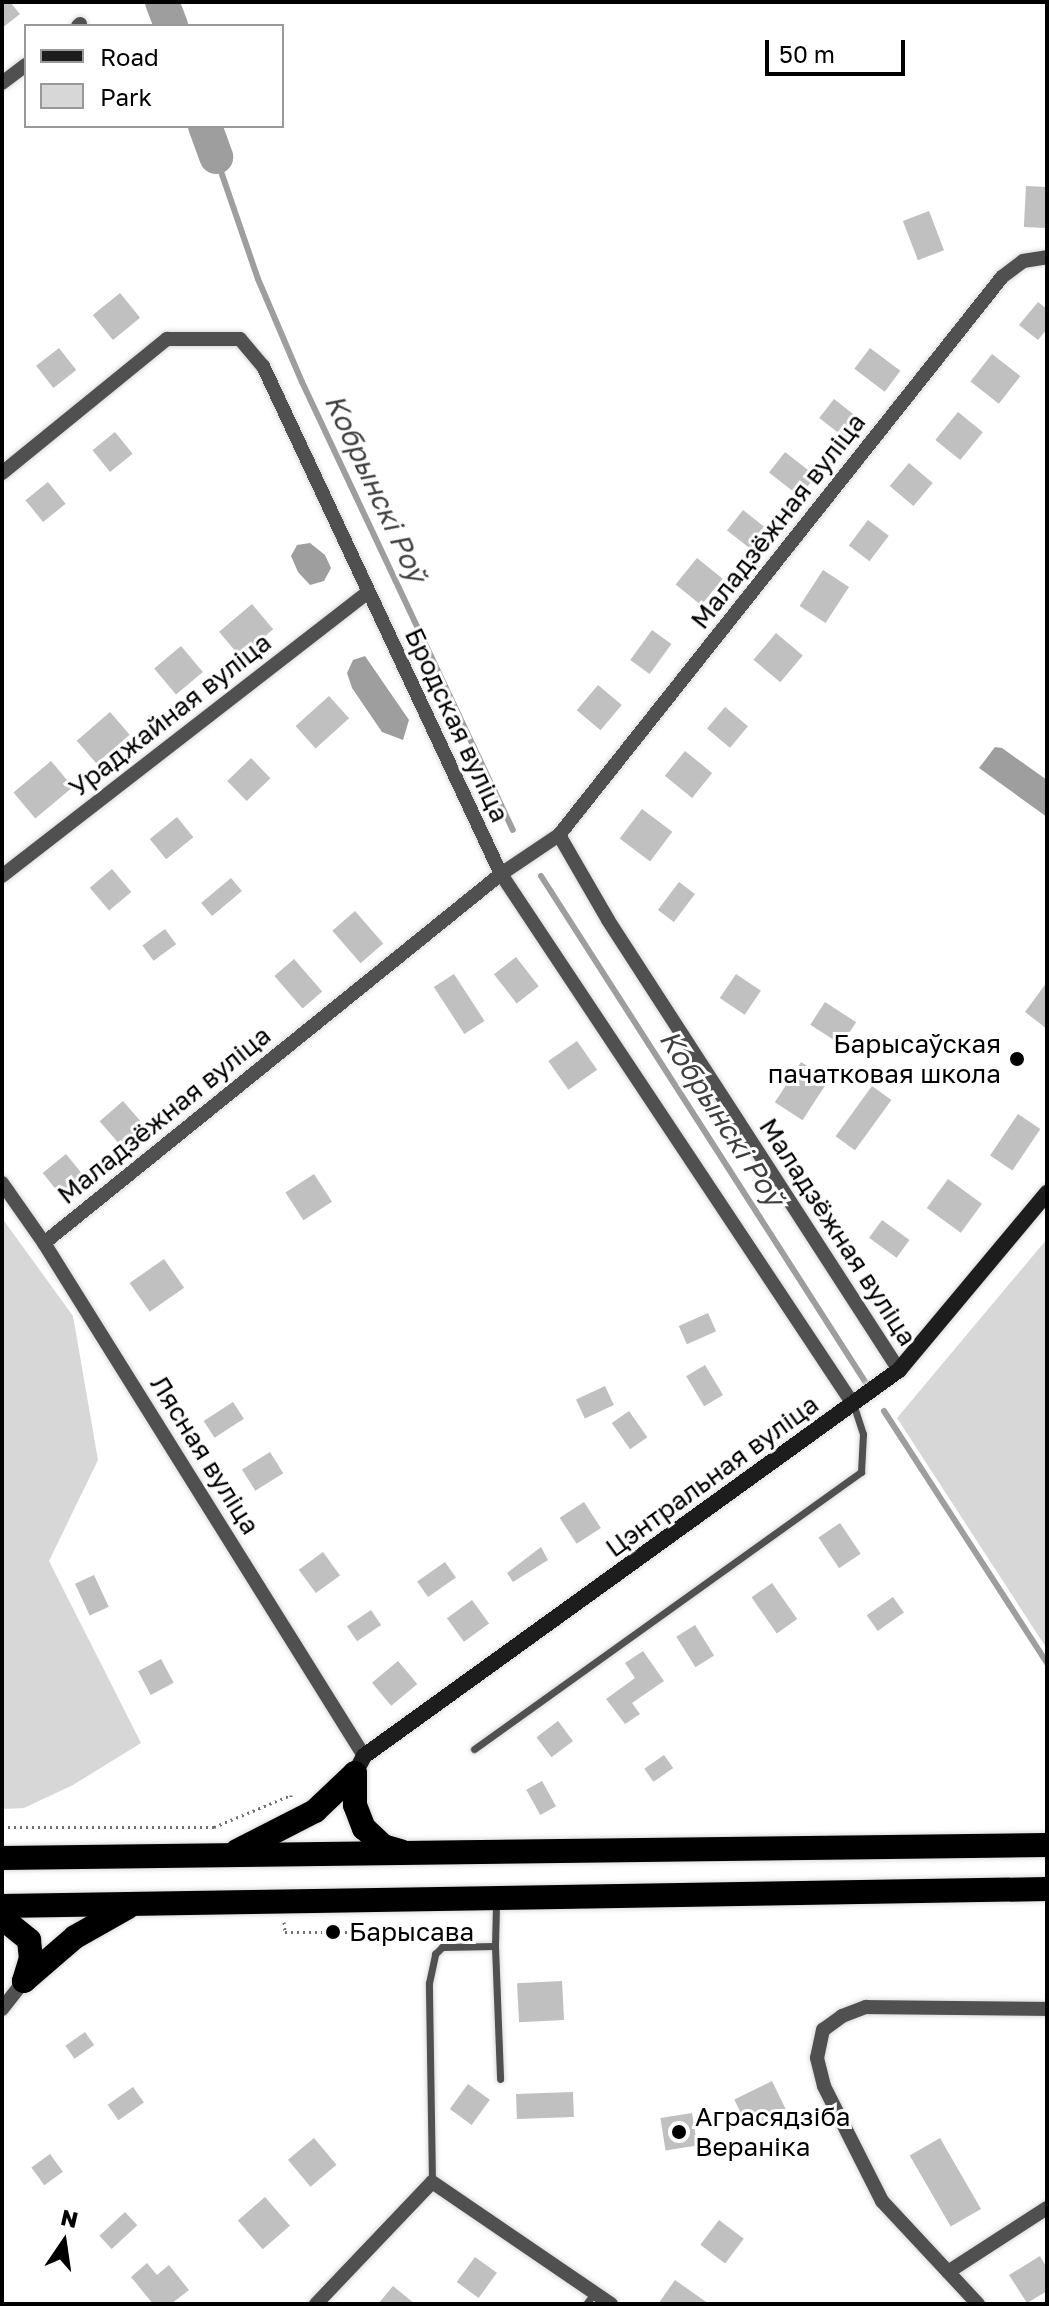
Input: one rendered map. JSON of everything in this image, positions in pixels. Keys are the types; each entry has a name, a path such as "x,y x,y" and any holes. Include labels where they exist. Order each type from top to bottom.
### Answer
{"highway":[{"path":"360,1764 355,1805 364,1828 383,1846 402,1852"},
{"path":"228,1855 315,1811 360,1764"},
{"path":"2,1858 1047,1845"},
{"path":"2,1906 1047,1889"},
{"path":"24,1981 75,1937 138,1903"},
{"path":"2,1918 29,1940 31,1958 24,1981"}],"street":[{"path":"2,83 24,66"},
{"name":"Маладзёжная вуліца","path":"44,1243 501,874 559,835 1002,277 1023,261 1047,257"},
{"name":"Бродская вуліца","path":"2,473 167,339 240,339 263,366 501,874"},
{"name":"Ураджайная вуліца","path":"2,876 368,592"},
{"name":"Маладзёжная вуліца","path":"559,835 608,920 899,1370"},
{"path":"501,874 853,1404"},
{"name":"Лясная вуліца","path":"2,1183 44,1243 360,1764"},
{"name":"Цэнтральная вуліца","path":"360,1764 899,1370 1047,1193"},
{"path":"2,2009 24,1981"},
{"path":"978,2304 882,2201 824,2086 817,2058 823,2030 842,2016 866,2007 1047,2009"},
{"path":"316,2304 432,2182 590,2298 611,2304"},
{"path":"948,2272 1047,2208"}],"lane":[{"path":"474,1749 861,1472 863,1434 853,1404"},
{"path":"496,1897 500,2079"},
{"path":"432,2182 429,1983 435,1954 442,1947 495,1946"}],"green space":[{"path":"2,1218 73,1316 98,1460 49,1561 141,1743 73,1785 24,1808 2,1809"},
{"path":"1047,1239 1047,1649 897,1418"}],"shaded area":[{"path":"310,543 325,555 331,568 324,581 310,585 298,572 291,556 297,545"},
{"path":"365,656 409,720 403,740 382,732 352,688 347,673 353,660"},
{"path":"995,747 1002,748 1047,780 1047,817 979,768"}],"building":[{"path":"2,2 10,2 20,14 2,28"},
{"path":"1026,186 1047,187 1045,228 1024,227"},
{"path":"929,211 944,250 918,260 903,221"},
{"path":"120,293 140,318 113,340 93,315"},
{"path":"1038,302 1047,309 1047,329 1038,340 1019,325"},
{"path":"59,348 76,370 53,388 36,366"},
{"path":"870,348 900,371 885,392 854,369"},
{"path":"992,354 1020,376 999,404 970,382"},
{"path":"834,399 861,420 846,439 819,418"},
{"path":"958,412 983,432 960,460 935,440"},
{"path":"115,432 133,454 110,472 92,450"},
{"path":"785,452 816,476 800,496 769,472"},
{"path":"909,463 933,483 913,506 890,486"},
{"path":"48,482 66,504 43,522 25,500"},
{"path":"743,510 767,529 751,550 727,530"},
{"path":"868,520 889,536 870,561 849,546"},
{"path":"697,558 723,579 701,605 676,584"},
{"path":"823,570 849,587 826,623 800,606"},
{"path":"252,604 273,629 240,657 219,632"},
{"path":"652,630 671,644 650,674 630,660"},
{"path":"776,633 803,655 780,682 754,660"},
{"path":"181,646 203,672 176,695 154,668"},
{"path":"598,685 622,705 601,730 577,710"},
{"path":"329,696 349,718 316,748 296,726"},
{"path":"725,707 748,726 730,748 707,728"},
{"path":"110,712 130,735 96,764 77,741"},
{"path":"685,751 712,773 692,798 665,776"},
{"path":"251,758 270,778 247,801 227,781"},
{"path":"51,761 73,787 35,819 13,792"},
{"path":"642,809 672,832 650,861 620,839"},
{"path":"177,817 193,837 166,859 150,839"},
{"path":"112,869 131,892 109,911 90,888"},
{"path":"231,878 242,891 212,916 201,903"},
{"path":"679,882 695,894 674,922 658,910"},
{"path":"355,911 383,943 361,963 332,931"},
{"path":"165,929 176,944 154,961 142,945"},
{"path":"516,957 539,986 517,1003 494,974"},
{"path":"294,959 322,991 303,1009 274,976"},
{"path":"454,974 484,1021 464,1034 434,987"},
{"path":"736,974 761,991 745,1015 720,998"},
{"path":"1047,982 1047,1029 1025,1012"},
{"path":"825,1002 856,1022 841,1045 810,1025"},
{"path":"577,1041 597,1070 568,1090 548,1061"},
{"path":"801,1062 829,1080 803,1120 775,1102"},
{"path":"872,1086 891,1100 855,1150 836,1136"},
{"path":"123,1101 148,1130 125,1150 100,1121"},
{"path":"1018,1114 1040,1129 1012,1171 990,1155"},
{"path":"66,1154 86,1179 63,1198 43,1173"},
{"path":"314,1174 332,1202 303,1220 285,1193"},
{"path":"948,1179 982,1204 961,1233 927,1208"},
{"path":"882,1220 910,1240 897,1258 869,1238"},
{"path":"164,1259 184,1288 150,1312 130,1283"},
{"path":"708,1313 716,1331 687,1344 679,1326"},
{"path":"705,1365 723,1395 704,1406 686,1376"},
{"path":"605,1386 614,1405 585,1419 576,1400"},
{"path":"233,1402 244,1419 215,1438 204,1421"},
{"path":"629,1411 647,1437 630,1449 612,1423"},
{"path":"270,1452 283,1473 255,1491 242,1469"},
{"path":"584,1502 601,1528 577,1544 560,1518"},
{"path":"840,1523 861,1554 839,1568 818,1538"},
{"path":"541,1547 548,1560 513,1582 507,1573"},
{"path":"323,1552 340,1575 316,1593 299,1570"},
{"path":"445,1562 456,1578 428,1597 417,1582"},
{"path":"94,1575 109,1607 90,1616 75,1584"},
{"path":"772,1583 797,1619 777,1633 752,1597"},
{"path":"893,1597 904,1613 878,1631 867,1615"},
{"path":"472,1600 489,1623 464,1642 447,1618"},
{"path":"371,1610 381,1625 357,1641 347,1626"},
{"path":"695,1625 714,1656 695,1667 676,1637"},
{"path":"643,1651 664,1681 632,1703 640,1714 625,1724 606,1699 635,1678 625,1663"},
{"path":"161,1659 174,1683 151,1695 138,1671"},
{"path":"398,1661 417,1684 391,1706 372,1683"},
{"path":"558,1721 573,1741 551,1757 536,1737"},
{"path":"664,1755 673,1768 654,1782 644,1769"},
{"path":"542,1781 556,1806 540,1815 526,1790"},
{"path":"562,1981 564,2020 519,2022 517,1983"},
{"path":"85,2032 94,2045 75,2059 65,2046"},
{"path":"772,2081 786,2110 748,2128 734,2099"},
{"path":"468,2084 490,2100 472,2125 450,2109"},
{"path":"133,2087 144,2103 119,2120 108,2105"},
{"path":"573,2092 574,2117 517,2119 516,2094"},
{"name":"Аграсядзіба Вераніка","path":"692,2113 697,2146 666,2151 660,2118"},
{"path":"314,2138 336,2165 310,2187 288,2160"},
{"path":"940,2138 981,2209 951,2227 910,2156"},
{"path":"50,2154 63,2172 44,2185 31,2168"},
{"path":"265,2197 290,2226 263,2249 238,2221"},
{"path":"125,2212 137,2225 112,2249 99,2236"},
{"path":"719,2220 744,2239 725,2263 700,2245"},
{"path":"1040,2256 1047,2268 1047,2291 1027,2303 1009,2275"},
{"path":"475,2257 497,2273 479,2298 457,2282"},
{"path":"147,2263 157,2275 169,2265 189,2290 171,2304 153,2304 131,2277"},
{"path":"675,2280 709,2304 658,2304"},
{"path":"393,2286 415,2304 378,2304"}],"waterway":[{"path":"162,2 170,24"},
{"path":"206,128 216,157"},
{"name":"Кобрынскі Роў","path":"216,157 258,279 302,382 513,830"},
{"name":"Кобрынскі Роў","path":"541,876 866,1383"},
{"name":"Кобрынскі Роў","path":"884,1411 1047,1663"}],"place":[{"name":"Барысаўская пачатковая школа","path":"1017,1059"},
{"name":"Барысава","path":"333,1932"},
{"name":"Аграсядзіба Вераніка","path":"679,2132"}]}
